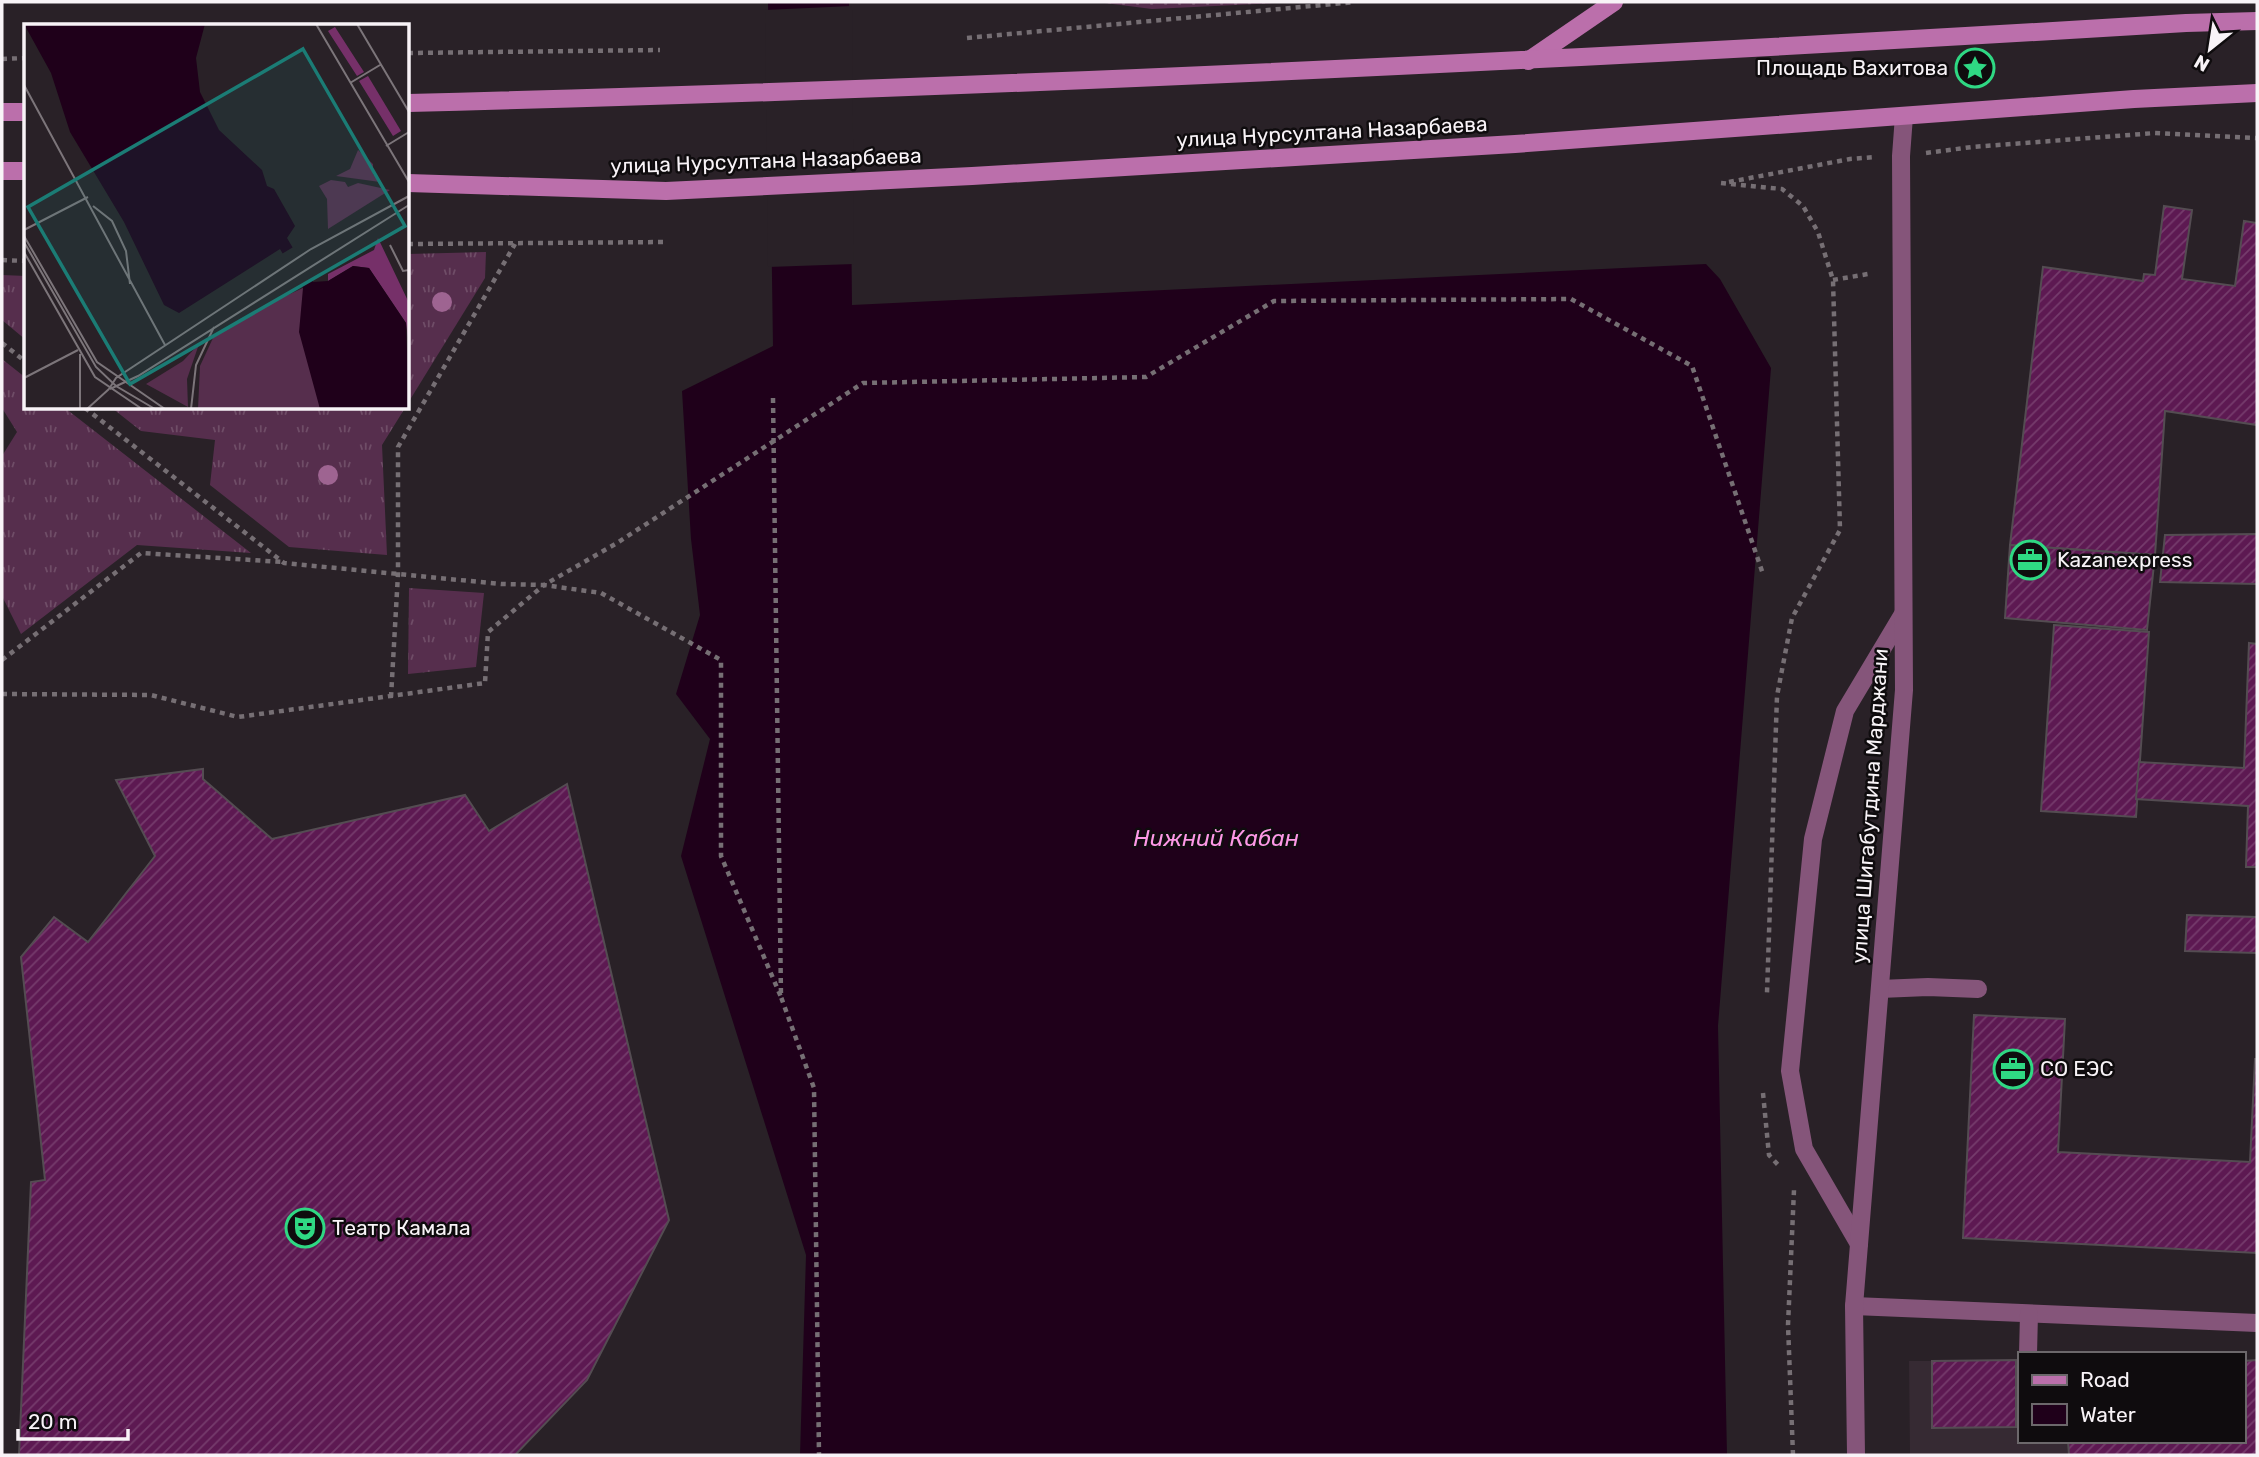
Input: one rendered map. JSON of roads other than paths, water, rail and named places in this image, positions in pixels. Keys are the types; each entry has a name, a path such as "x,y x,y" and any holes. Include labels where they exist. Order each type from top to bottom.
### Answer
{"main road":[{"path":"1527,61 1614,2"},
{"path":"410,103 969,87 1527,61 2257,21"},
{"name":"улица Нурсултана Назарбаева","path":"410,183 666,191 1515,144 2134,99 2257,93"},
{"path":"2,112 24,112"},
{"path":"2,171 24,172"}],"street":[{"name":"улица Шигабутдина Марджани","path":"1856,1455 1854,1306 1904,690 1901,156 1904,116"},
{"path":"1859,1244 1804,1149 1790,1070 1813,839 1845,711 1903,614"},
{"path":"1880,989 1928,986 1978,989"},
{"path":"1854,1306 2257,1323"},
{"path":"2028,1352 2029,1314"}],"water":[{"name":"Нижний Кабан","path":"768,2 849,2 852,305 1706,264 1720,279 1771,368 1718,1026 1727,1455 800,1455 806,1255 681,856 710,739 676,694 700,615 691,539 682,391 773,346"}],"place":[{"name":"Площадь Вахитова","path":"1975,68"},
{"name":"Kazanexpress","path":"2030,560"},
{"name":"СО ЕЭС","path":"2013,1069"},
{"name":"Театр Камала","path":"305,1228"}]}
